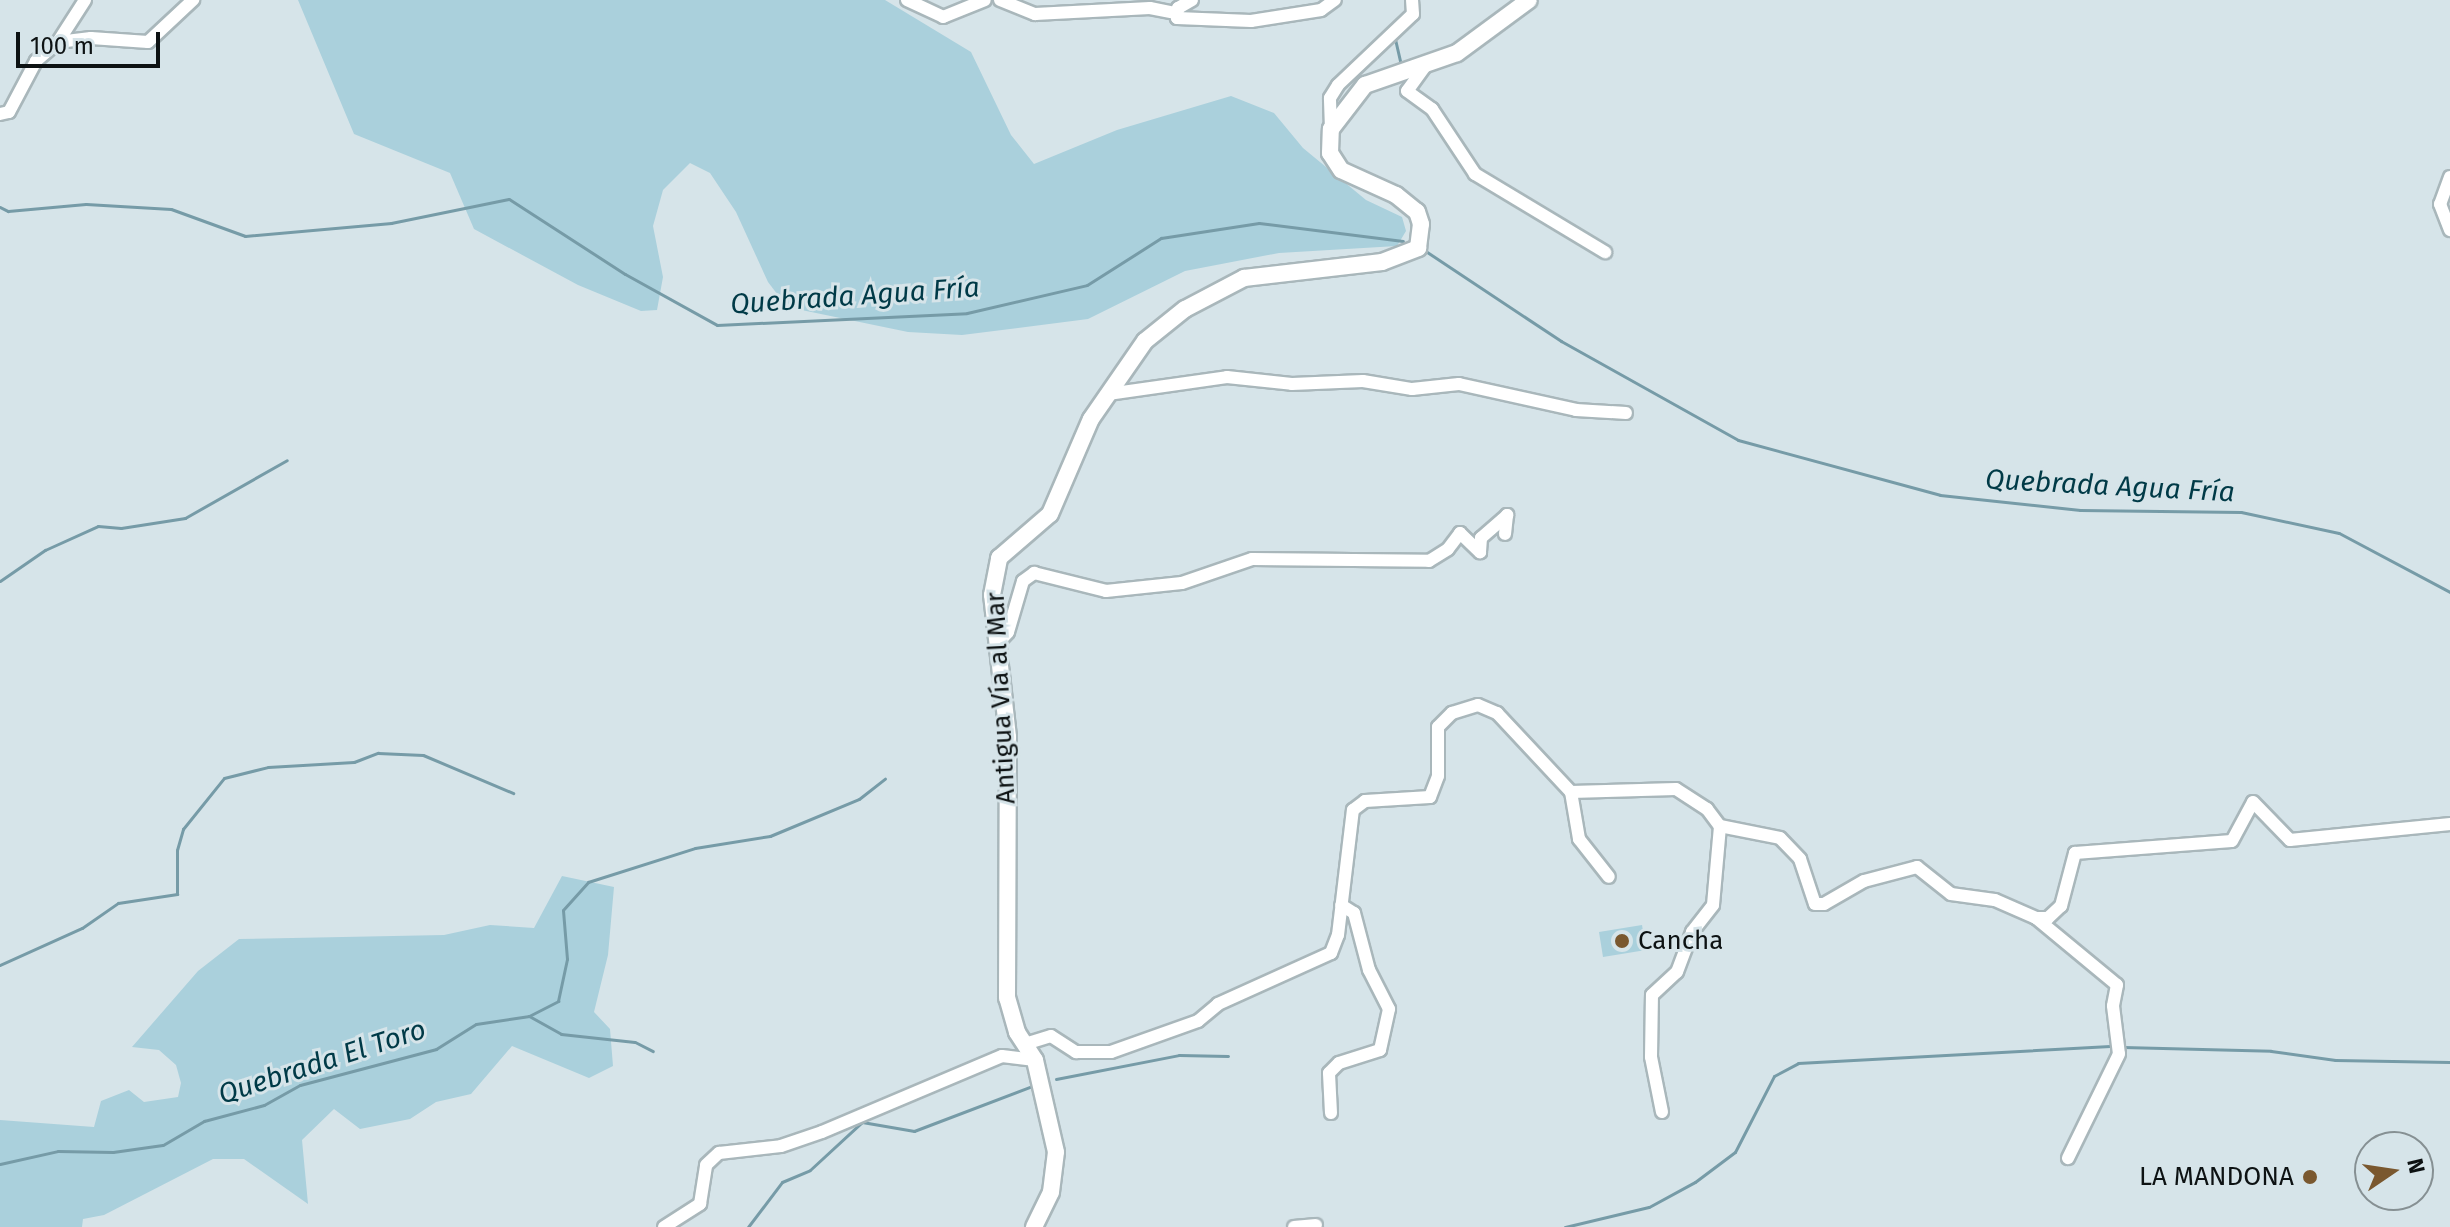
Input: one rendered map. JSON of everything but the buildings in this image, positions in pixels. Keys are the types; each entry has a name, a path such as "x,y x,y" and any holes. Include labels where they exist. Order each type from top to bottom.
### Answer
{"main road":[{"path":"1331,129 1365,85 1457,53 1529,0"},
{"name":"Antigua Vía al Mar","path":"1034,1227 1051,1192 1056,1152 1035,1060 1025,1044 1007,998 1008,737 992,595 999,558 1050,514 1075,452 1108,394 1145,341 1224,285 1262,273 1382,262 1418,248 1421,224 1417,212 1396,195 1341,170 1330,153 1331,129"}],"street":[{"path":"0,114 9,112 36,61 58,42 85,0"},
{"path":"58,42 91,38 131,45 148,42 193,0"},
{"path":"907,0 943,17 985,0"},
{"path":"1000,0 1035,14 1150,8 1175,13 1180,20 1251,21 1321,10 1335,0"},
{"path":"1175,13 1192,0"},
{"path":"1331,129 1330,98 1338,85 1413,14 1412,0"},
{"path":"1426,65 1407,91 1432,109 1475,174 1605,252"},
{"path":"2450,177 2440,204 2450,230"},
{"path":"1108,394 1227,377 1292,384 1363,381 1412,389 1459,384 1576,410 1626,413"},
{"path":"997,644 1008,632 1023,581 1034,573 1106,591 1182,583 1252,559 1429,561 1448,549 1460,533 1480,552 1485,532 1507,515 1505,534"},
{"path":"1025,1044 1051,1036 1076,1052 1095,1055 1198,1021 1218,1004 1331,953 1341,905 1353,810 1365,801 1430,797 1438,776 1436,732 1452,713 1469,706 1492,709 1571,792 1579,839 1609,877"},
{"path":"1571,792 1676,789 1707,809 1720,826 1790,844 1800,859 1815,904 1824,904 1864,881 1917,867 1951,894 1995,900 2036,918 2117,985 2113,1006 2119,1054 2068,1158"},
{"path":"2036,918 2048,918 2061,906 2075,853 2232,841 2253,802 2290,840 2450,824"},
{"path":"1662,1112 1651,1057 1652,995 1677,972 1692,932 1713,905 1720,826"},
{"path":"1331,1113 1329,1073 1339,1063 1380,1050 1389,1009 1369,970 1354,913 1341,905"},
{"path":"664,1227 700,1204 706,1165 719,1153 807,1137 1002,1056 1035,1060"},
{"path":"1294,1227 1316,1225"}],"shaded area":[{"path":"298,0 885,0 971,52 1011,135 1034,164 1117,130 1231,96 1274,113 1303,148 1366,200 1402,217 1406,231 1397,246 1279,253 1185,271 1088,319 962,335 908,332 787,307 768,282 736,212 710,173 690,163 663,190 653,226 663,277 657,310 641,311 578,285 474,229 450,173 354,134"},
{"path":"562,876 614,887 608,955 594,1012 610,1029 613,1066 589,1078 512,1046 471,1094 436,1102 410,1119 360,1129 334,1109 302,1140 308,1204 244,1159 213,1159 104,1215 83,1219 82,1227 0,1227 0,1120 94,1127 101,1101 129,1090 144,1102 178,1097 181,1083 176,1065 159,1050 132,1047 198,971 239,939 444,935 490,925 534,928"},
{"name":"Cancha","path":"1642,925 1646,950 1603,957 1599,932"}],"waterway":[{"path":"1395,39 1401,65"},
{"path":"1421,94 1434,104"},
{"name":"Quebrada Agua Fría","path":"0,207 8,211 86,204 171,209 245,236 391,223 509,199 625,274 717,325 967,313 1087,285 1161,238 1259,223 1403,241"},
{"name":"Quebrada Agua Fría","path":"1427,252 1561,341 1738,440 1940,495 2080,510 2241,512 2339,533 2450,592"},
{"path":"0,581 45,550 98,526 121,528 185,518 287,460"},
{"path":"0,965 82,928 118,903 177,894 177,850 183,829 224,778 268,767 354,762 378,753 423,755 513,793"},
{"path":"529,1016 558,1001 567,959 563,910 588,882 695,848 770,836 859,799 885,779"},
{"name":"Quebrada El Toro","path":"0,1164 58,1151 113,1152 163,1145 204,1121 264,1105 300,1085 436,1049 476,1024 529,1016 561,1034 635,1042 653,1051"},
{"path":"1565,1227 1649,1207 1695,1182 1735,1152 1774,1076 1798,1063 2115,1046"},
{"path":"2123,1047 2271,1051 2335,1060 2450,1062"},
{"path":"1056,1079 1179,1055 1228,1056"},
{"path":"748,1227 782,1182 810,1170 862,1122 914,1131 1030,1087"}],"place":[{"name":"Cancha","path":"1622,941"},
{"name":"LA MANDONA","path":"2310,1177"}]}
